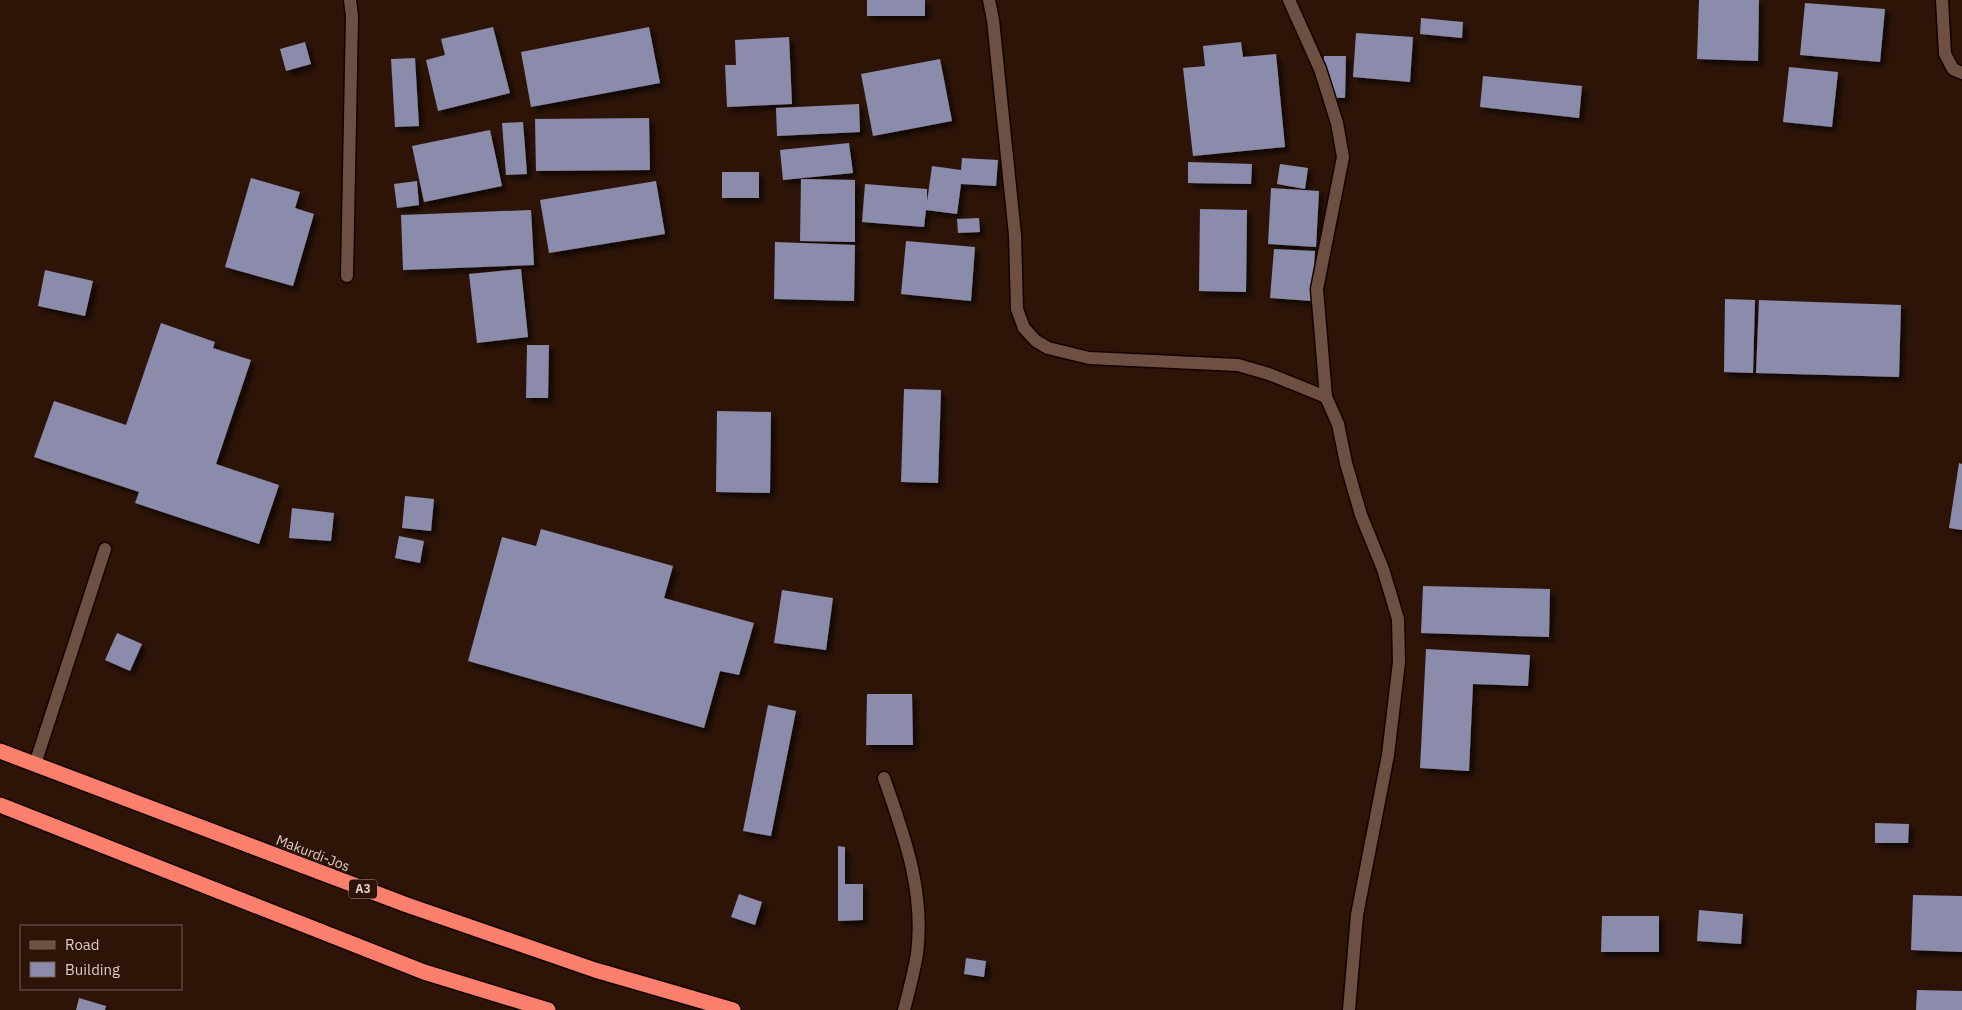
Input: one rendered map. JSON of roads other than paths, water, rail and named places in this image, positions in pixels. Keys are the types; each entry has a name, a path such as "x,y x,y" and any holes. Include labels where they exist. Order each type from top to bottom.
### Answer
{"highway":[{"name":"Makurdi-Jos","path":"0,751 407,906 595,970 733,1010"},
{"path":"0,805 424,972 548,1010"}],"street":[{"path":"347,276 352,16 350,0"},
{"path":"989,0 993,20 1015,235 1017,309 1024,328 1036,341 1048,348 1089,358 1238,364 1269,374 1326,397"},
{"path":"1289,0 1320,69 1338,123 1343,158 1317,289 1326,397 1338,424 1346,463 1361,515 1383,569 1398,619 1399,662 1388,755 1356,915 1349,1010"},
{"path":"1942,0 1945,54 1952,69 1962,73"},
{"path":"35,764 105,548"},
{"path":"884,778 909,850 918,902 917,953 904,1010"}]}
